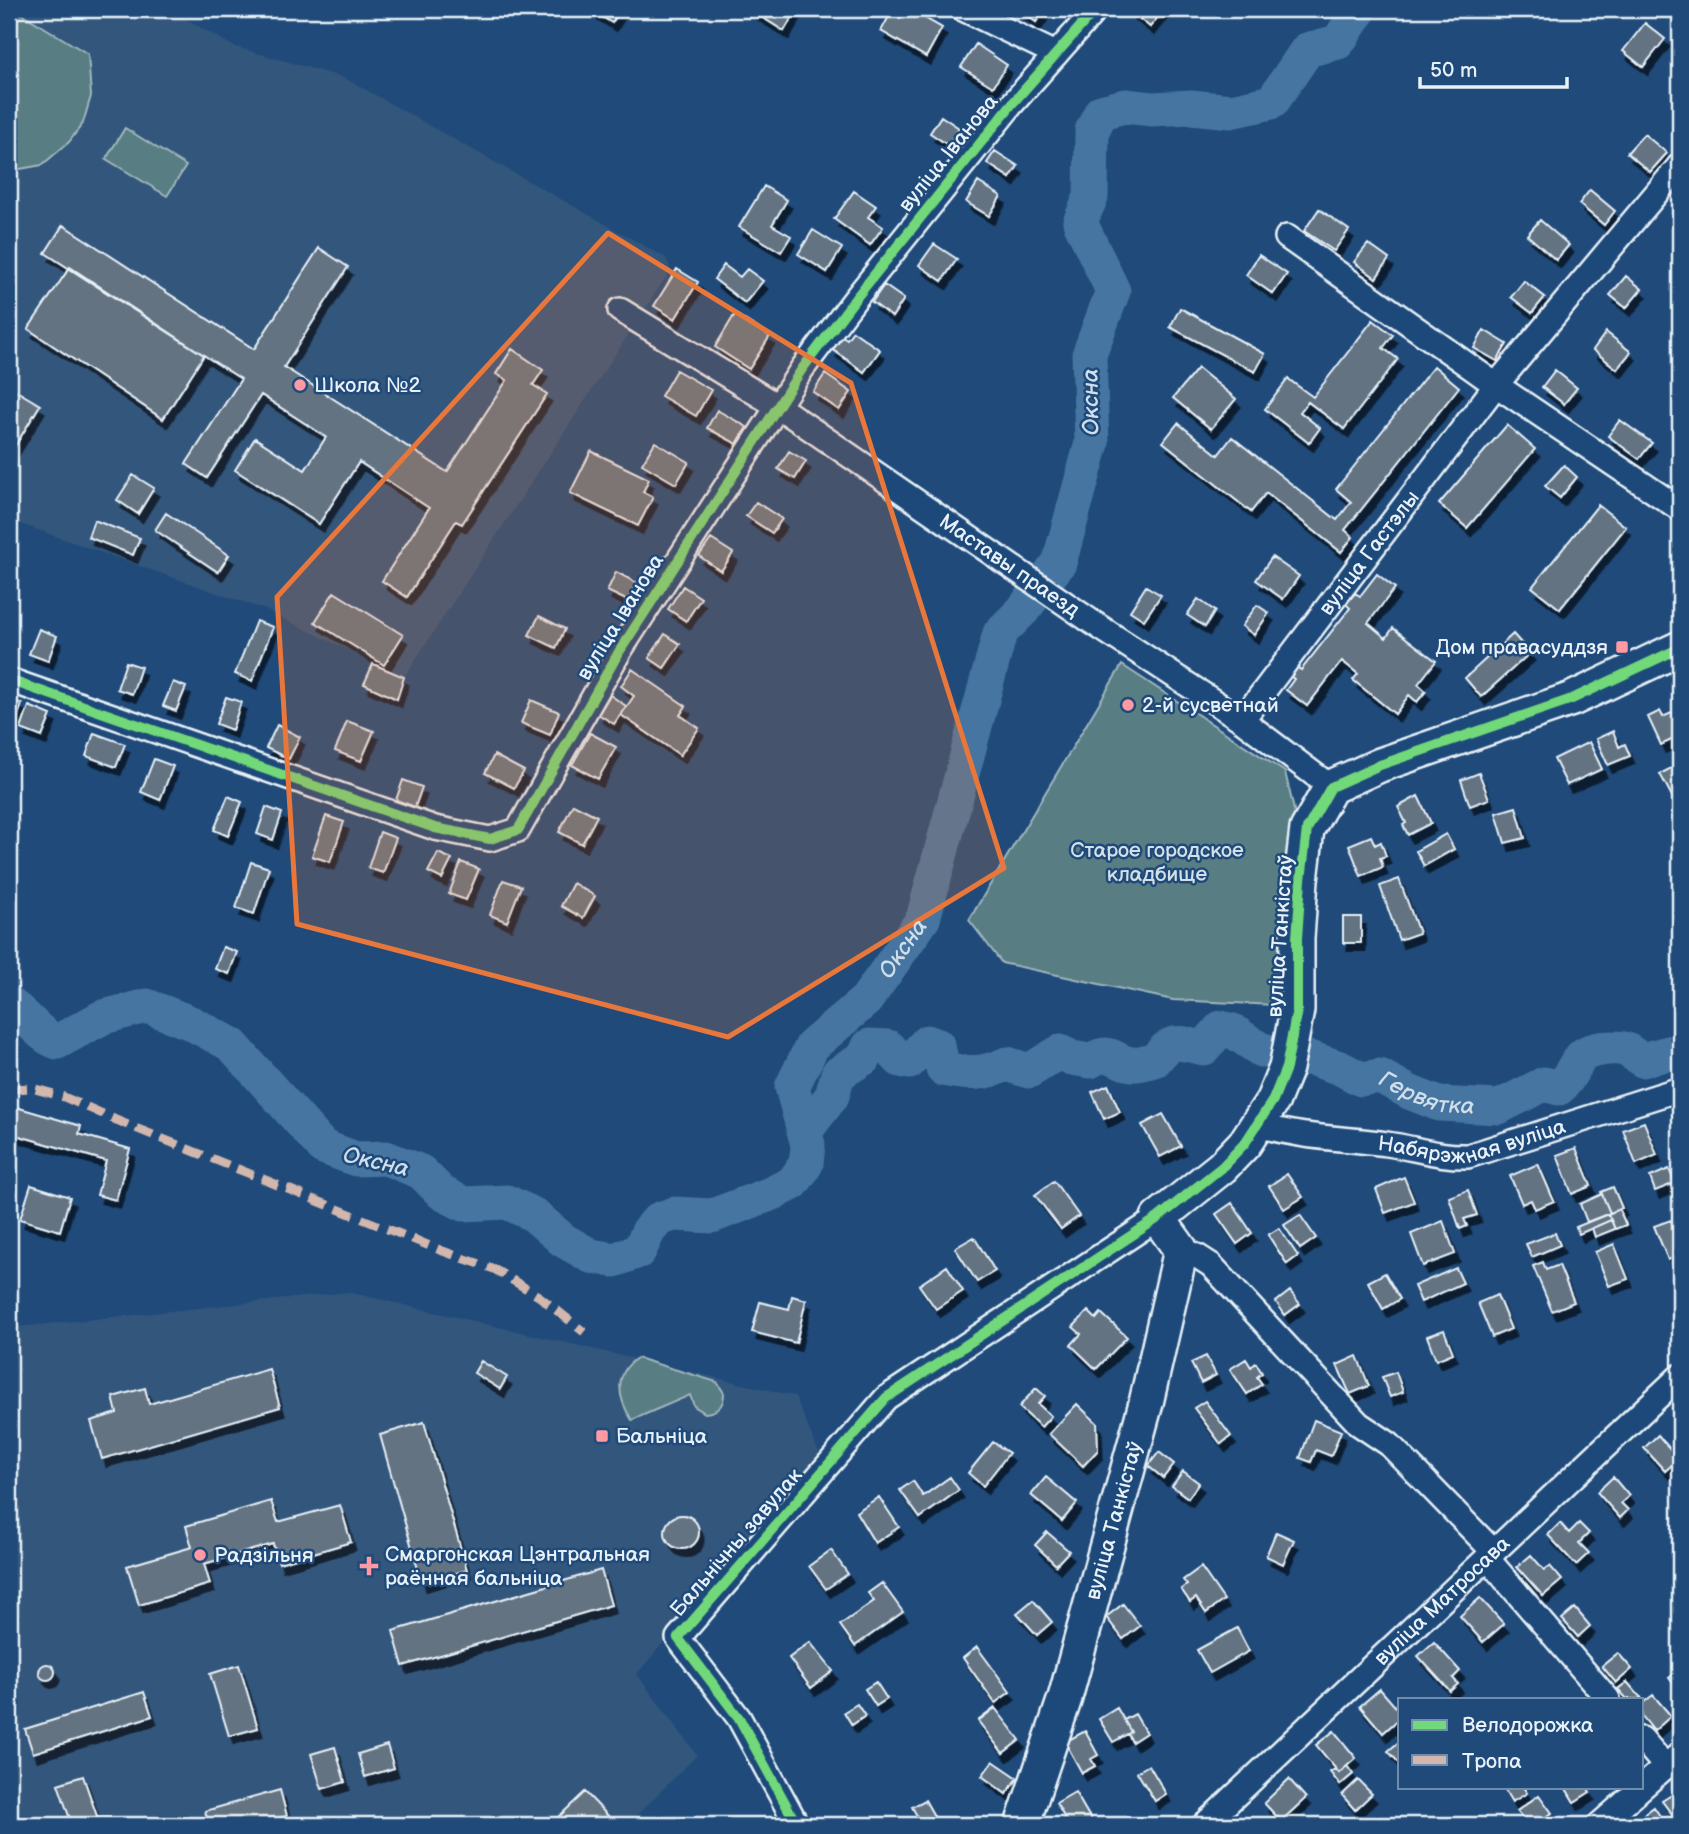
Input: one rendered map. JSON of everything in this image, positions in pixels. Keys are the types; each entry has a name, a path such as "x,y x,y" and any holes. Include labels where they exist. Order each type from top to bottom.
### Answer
{"street":[{"path":"963,9 1056,54"},
{"name":"вуліца Іванова","path":"9,680 435,828 490,839 518,830 619,652 802,369 1011,105 1096,9"},
{"name":"вуліца Гастэлы","path":"1242,720 1496,385 1680,165"},
{"path":"1287,237 1496,385 1680,509"},
{"name":"Маставы праезд","path":"620,310 779,407 1063,602 1242,720 1331,787"},
{"path":"1331,787 1380,765 1572,699 1680,648"},
{"name":"вуліца Танкістаў","path":"886,1398 1158,1217 1222,1167 1259,1125 1286,1068 1297,1010 1298,926 1307,829 1331,787"},
{"name":"Набярэжная вуліца","path":"1259,1125 1309,1137 1389,1144 1447,1157 1468,1156 1680,1089"},
{"path":"1158,1217 1181,1250 1211,1265 1359,1424 1388,1444 1491,1555 1607,1698"},
{"name":"вуліца Танкістаў","path":"1022,1825 1072,1672 1146,1403 1181,1250"},
{"name":"вуліца Матросава","path":"1204,1825 1680,1376"},
{"name":"Бальнічны завулак","path":"797,1825 740,1718 678,1637 886,1398"},
{"path":"1644,1740 1673,1761 1644,1786"},
{"path":"1598,1825 1641,1788"}],"highlighted area":[{"path":"608,233 851,383 1004,868 728,1037 297,924 277,597"}],"shaded area":[{"path":"9,9 169,9 233,46 345,78 666,258 671,269 404,677 268,611 9,520"},
{"name":"Смаргонская Цэнтральная раённая бальніца","path":"349,1292 795,1396 821,1457 637,1674 697,1755 627,1825 9,1825 9,1328"}],"green space":[{"path":"9,9 14,9 88,54 91,96 83,123 69,142 42,165 9,171"},
{"path":"125,128 186,166 167,196 106,159"},
{"name":"Старое городское кладбище","path":"1122,665 1285,772 1295,814 1274,1005 1173,1000 1002,963 969,920"},
{"path":"637,1358 717,1382 724,1393 721,1405 717,1410 705,1413 694,1406 690,1395 632,1420 620,1387 624,1371"}],"building":[{"path":"589,9 621,9 612,23"},
{"path":"749,9 797,9 784,31"},
{"path":"893,9 909,9 942,28 926,57 881,31"},
{"path":"1017,9 1045,9 1036,22"},
{"path":"1134,9 1164,9 1150,27 1131,12"},
{"path":"1645,23 1665,39 1643,67 1623,51"},
{"path":"976,44 1007,65 993,87 961,67"},
{"path":"941,116 959,128 948,145 930,133"},
{"path":"1644,134 1667,153 1650,172 1627,153"},
{"path":"995,151 1018,166 1010,178 987,163"},
{"path":"978,182 1001,196 989,216 966,202"},
{"path":"764,186 787,200 772,225 791,236 781,252 739,227"},
{"path":"1590,190 1615,211 1604,225 1579,204"},
{"path":"854,191 876,206 868,217 883,227 870,245 834,219"},
{"path":"1319,209 1349,230 1334,251 1304,231"},
{"path":"1540,220 1569,245 1556,260 1527,235"},
{"name":"Школа №2","path":"63,225 254,349 319,248 348,267 284,367 447,472 507,380 496,374 512,349 543,370 533,385 547,394 462,524 456,521 407,597 382,581 429,508 359,462 319,524 235,470 255,438 305,470 326,437 261,395 207,478 186,464 241,379 45,253"},
{"path":"813,230 842,248 827,272 798,254"},
{"path":"934,244 957,259 942,281 919,265"},
{"path":"1368,244 1389,259 1376,278 1354,262"},
{"path":"1259,255 1287,274 1273,294 1246,275"},
{"path":"724,265 740,277 747,269 763,281 745,303 714,279"},
{"path":"70,267 204,355 163,419 28,329"},
{"path":"677,269 698,282 675,319 654,306"},
{"path":"1626,276 1642,289 1626,308 1610,295"},
{"path":"1524,281 1545,297 1532,313 1511,297"},
{"path":"884,285 904,299 892,317 872,302"},
{"path":"1180,308 1265,354 1255,372 1170,327"},
{"path":"735,314 770,336 749,369 715,347"},
{"path":"1373,320 1393,335 1383,348 1398,359 1344,429 1308,402 1300,412 1320,428 1309,443 1265,409 1288,379 1313,397"},
{"path":"1484,330 1507,344 1497,361 1474,348"},
{"path":"853,331 880,350 864,372 832,349 842,336 847,339"},
{"path":"1606,332 1631,352 1617,369 1593,350"},
{"path":"1434,366 1459,387 1345,530 1353,537 1341,552 1266,493 1251,512 1163,442 1178,423 1218,455 1232,437 1337,520 1351,502 1336,489"},
{"path":"1198,368 1236,399 1211,429 1173,398"},
{"path":"676,370 711,390 696,416 661,396"},
{"path":"1555,370 1577,388 1564,404 1542,387"},
{"path":"825,374 851,392 839,410 813,392"},
{"path":"15,390 40,405 9,456 9,400"},
{"path":"717,410 747,427 737,444 707,428"},
{"path":"1620,420 1652,443 1639,459 1608,436"},
{"path":"1507,425 1535,449 1467,528 1439,504"},
{"path":"655,442 689,462 676,484 642,464"},
{"path":"591,451 649,479 643,492 653,497 638,526 570,493"},
{"path":"789,451 806,461 795,479 778,469"},
{"path":"1564,465 1577,477 1560,498 1545,486"},
{"path":"133,475 154,488 138,514 117,500"},
{"path":"756,502 782,519 772,533 746,516"},
{"path":"1598,505 1626,527 1560,609 1532,587"},
{"path":"166,513 229,555 218,572 155,530"},
{"path":"94,520 140,538 133,555 88,537"},
{"path":"711,539 733,553 721,571 699,556"},
{"path":"1272,557 1299,576 1283,599 1256,580"},
{"path":"616,572 637,583 628,601 607,591"},
{"path":"1377,574 1395,588 1368,623 1386,638 1393,628 1436,661 1418,684 1426,691 1417,702 1409,695 1395,714 1353,680 1358,674 1342,661 1307,706 1286,690 1294,679 1290,676 1297,667 1301,670 1350,608 1346,604 1355,593 1360,596"},
{"path":"683,586 701,598 686,621 668,609"},
{"path":"1146,586 1161,595 1144,620 1130,611"},
{"path":"334,592 403,635 384,665 315,622"},
{"path":"1198,599 1215,611 1205,627 1187,615"},
{"path":"1257,605 1269,613 1254,635 1242,626"},
{"path":"539,616 565,629 556,648 529,635"},
{"path":"256,621 273,627 252,681 235,674"},
{"path":"39,629 57,636 48,661 29,654"},
{"path":"665,634 680,644 664,668 649,658"},
{"path":"1513,634 1530,653 1481,697 1465,678"},
{"path":"126,662 141,667 132,694 117,689"},
{"path":"373,664 404,677 397,699 364,684"},
{"path":"632,669 686,706 680,715 699,728 680,755 621,715 634,696 621,686"},
{"path":"173,682 186,687 176,711 163,706"},
{"path":"610,695 626,706 614,724 598,714"},
{"path":"226,697 241,702 232,730 216,724"},
{"path":"9,699 22,704 16,721 9,718"},
{"path":"531,700 559,712 550,735 521,723"},
{"path":"29,706 51,715 42,737 21,729"},
{"path":"1680,709 1680,736 1661,745 1648,717 1660,711 1663,717"},
{"path":"347,721 374,731 361,761 335,751"},
{"path":"277,725 300,737 289,759 266,748"},
{"path":"1613,731 1619,747 1625,744 1630,756 1608,765 1596,739"},
{"path":"94,733 125,744 116,767 86,756"},
{"path":"590,733 616,747 598,779 572,765"},
{"path":"1589,742 1602,769 1567,785 1554,759"},
{"path":"494,755 524,771 514,788 485,773"},
{"path":"154,759 173,766 160,800 141,792"},
{"path":"1677,765 1680,771 1680,811 1660,774"},
{"path":"1479,773 1489,799 1470,806 1461,780"},
{"path":"403,780 422,787 415,807 396,800"},
{"path":"228,796 242,802 228,836 214,830"},
{"path":"1418,796 1431,823 1408,835 1403,825 1406,823 1398,807"},
{"path":"573,804 597,816 582,844 559,832"},
{"path":"266,807 282,813 273,840 257,834"},
{"path":"1516,807 1525,838 1505,843 1496,813"},
{"path":"326,816 344,822 330,862 312,856"},
{"path":"380,832 396,838 383,873 368,868"},
{"path":"1446,834 1454,849 1424,866 1416,851"},
{"path":"1371,836 1375,845 1381,842 1386,856 1380,858 1383,867 1361,876 1349,845"},
{"path":"438,853 452,859 442,879 428,872"},
{"path":"251,862 269,868 254,914 236,908"},
{"path":"461,862 479,869 466,900 449,894"},
{"path":"1399,879 1419,933 1399,940 1380,886"},
{"path":"503,880 521,886 507,922 490,915"},
{"path":"573,883 595,896 583,918 561,906"},
{"path":"1343,917 1361,917 1361,943 1343,943"},
{"path":"223,947 237,952 229,974 215,969"},
{"path":"1108,1085 1120,1112 1104,1119 1092,1092"},
{"path":"9,1105 81,1126 79,1134 130,1149 116,1200 97,1195 106,1161 9,1133"},
{"path":"1163,1114 1181,1146 1160,1157 1142,1125"},
{"path":"1644,1122 1657,1155 1636,1164 1623,1130"},
{"path":"1576,1148 1591,1186 1572,1194 1557,1155"},
{"path":"1538,1164 1554,1201 1535,1209 1531,1200 1522,1204 1510,1176"},
{"path":"1669,1169 1675,1183 1655,1191 1650,1177"},
{"path":"1287,1174 1303,1197 1284,1209 1269,1186"},
{"path":"1404,1177 1414,1202 1385,1213 1376,1189"},
{"path":"1054,1181 1079,1216 1061,1229 1035,1195"},
{"path":"31,1185 70,1197 60,1231 20,1219"},
{"path":"1613,1187 1622,1208 1610,1213 1601,1192"},
{"path":"1468,1190 1477,1215 1464,1219 1467,1226 1460,1229 1449,1197"},
{"path":"1602,1194 1610,1213 1587,1222 1580,1204"},
{"path":"1232,1203 1252,1233 1237,1244 1216,1214"},
{"path":"1619,1209 1626,1225 1615,1229 1608,1214"},
{"path":"1608,1214 1611,1220 1579,1234 1576,1227"},
{"path":"1300,1215 1316,1238 1300,1249 1284,1225"},
{"path":"1611,1220 1615,1229 1595,1237 1592,1228"},
{"path":"1671,1220 1680,1243 1680,1255 1668,1260 1654,1226"},
{"path":"1443,1221 1455,1254 1423,1266 1411,1234"},
{"path":"1279,1228 1298,1256 1287,1264 1268,1235"},
{"path":"1555,1233 1560,1245 1532,1257 1526,1244"},
{"path":"974,1237 995,1271 977,1282 955,1248"},
{"path":"1614,1244 1628,1279 1609,1286 1595,1252"},
{"path":"1543,1262 1546,1270 1559,1265 1574,1302 1552,1311 1533,1266"},
{"path":"947,1266 963,1291 936,1309 919,1285"},
{"path":"1456,1268 1463,1283 1421,1302 1414,1286"},
{"path":"1385,1273 1400,1299 1383,1309 1368,1282"},
{"path":"1290,1291 1300,1304 1285,1315 1276,1302"},
{"path":"1497,1295 1511,1329 1492,1337 1478,1303"},
{"path":"792,1296 806,1300 796,1343 752,1332 760,1302 789,1309"},
{"path":"1088,1311 1096,1319 1101,1313 1127,1337 1096,1369 1071,1345 1081,1334 1073,1327"},
{"path":"1444,1330 1453,1353 1436,1360 1427,1336"},
{"path":"1206,1356 1216,1375 1201,1383 1191,1363"},
{"path":"1357,1356 1369,1386 1350,1394 1337,1365"},
{"path":"1246,1359 1251,1367 1256,1363 1262,1373 1257,1377 1262,1384 1247,1394 1230,1369"},
{"path":"481,1361 507,1377 500,1389 474,1373"},
{"path":"269,1369 280,1407 102,1459 91,1421 117,1413 113,1397 145,1388 149,1404"},
{"path":"1396,1372 1403,1392 1390,1397 1382,1377"},
{"path":"1036,1388 1045,1396 1038,1404 1051,1416 1041,1427 1019,1407"},
{"path":"1205,1401 1231,1436 1221,1444 1194,1408"},
{"path":"1077,1404 1097,1423 1098,1450 1083,1466 1049,1434"},
{"path":"1314,1420 1341,1431 1331,1456 1316,1450 1311,1462 1300,1458"},
{"path":"424,1422 467,1570 422,1583 380,1435"},
{"path":"1658,1435 1679,1459 1665,1471 1644,1448"},
{"path":"993,1442 1009,1453 983,1486 968,1473"},
{"path":"1159,1452 1174,1464 1163,1478 1148,1466"},
{"path":"1183,1471 1199,1483 1188,1498 1172,1486"},
{"path":"950,1477 959,1490 920,1518 900,1490 913,1481 923,1496"},
{"path":"1046,1477 1077,1503 1062,1521 1031,1495"},
{"path":"1613,1477 1629,1496 1621,1503 1628,1510 1620,1518 1597,1492"},
{"path":"879,1497 899,1527 875,1543 856,1512"},
{"name":"Радзільня","path":"271,1501 278,1522 340,1505 351,1542 279,1563 273,1544 204,1564 210,1584 139,1605 127,1566 192,1547 186,1526"},
{"path":"682,1515 694,1520 699,1532 694,1544 682,1549 670,1544 665,1532 670,1520"},
{"path":"1560,1523 1569,1533 1579,1523 1589,1533 1579,1543 1589,1553 1576,1565 1548,1535"},
{"path":"1047,1532 1069,1551 1056,1565 1035,1545"},
{"path":"1276,1532 1294,1540 1283,1564 1266,1556"},
{"path":"831,1550 848,1574 826,1589 809,1566"},
{"path":"1531,1555 1544,1570 1550,1566 1562,1580 1543,1596 1517,1567"},
{"path":"1201,1567 1224,1600 1206,1613 1196,1598 1190,1602 1181,1589 1187,1585 1183,1580"},
{"path":"601,1570 611,1605 403,1666 393,1631"},
{"path":"882,1583 903,1612 855,1646 840,1625 874,1601 868,1593"},
{"path":"1480,1598 1504,1624 1483,1642 1460,1616"},
{"path":"1033,1600 1052,1622 1037,1635 1017,1613"},
{"path":"1123,1604 1140,1626 1123,1639 1106,1617"},
{"path":"1575,1608 1590,1626 1578,1637 1562,1619"},
{"path":"1237,1628 1249,1651 1210,1673 1197,1650"},
{"path":"810,1642 833,1671 811,1688 789,1658"},
{"path":"1434,1642 1460,1671 1453,1678 1458,1684 1450,1691 1418,1656"},
{"path":"977,1647 1010,1692 995,1703 963,1658"},
{"path":"1618,1653 1632,1669 1616,1683 1602,1666"},
{"path":"47,1664 55,1672 47,1680 39,1672"},
{"path":"239,1665 258,1728 229,1736 210,1674"},
{"path":"1680,1669 1680,1692 1669,1678"},
{"path":"876,1682 887,1699 876,1706 865,1689"},
{"path":"1627,1682 1641,1698 1626,1698 1618,1689"},
{"path":"1380,1689 1398,1710 1398,1720 1383,1733 1360,1706"},
{"path":"144,1692 152,1716 33,1753 25,1729"},
{"path":"1653,1695 1671,1716 1654,1731 1644,1718 1644,1702"},
{"path":"857,1704 865,1716 852,1725 844,1712"},
{"path":"995,1708 1020,1740 1003,1753 978,1721"},
{"path":"1117,1708 1131,1732 1113,1742 1099,1719"},
{"path":"1135,1714 1146,1733 1132,1742 1128,1734 1131,1732 1124,1720"},
{"path":"1085,1731 1098,1755 1091,1759 1095,1766 1082,1773 1065,1742"},
{"path":"1334,1731 1356,1758 1339,1773 1316,1745"},
{"path":"1398,1743 1398,1762 1388,1751"},
{"path":"387,1745 394,1768 365,1777 358,1754"},
{"path":"335,1747 345,1782 322,1789 311,1754"},
{"path":"993,1761 1018,1778 1006,1794 982,1776"},
{"path":"1149,1765 1166,1794 1155,1801 1137,1772"},
{"path":"1347,1766 1353,1774 1340,1785 1330,1772 1335,1769 1339,1773"},
{"path":"83,1776 100,1825 72,1825 58,1784"},
{"path":"1289,1779 1306,1798 1281,1821 1264,1803"},
{"path":"1358,1780 1372,1794 1355,1810 1342,1795"},
{"path":"1504,1788 1524,1788 1527,1793 1512,1802"},
{"path":"1566,1788 1588,1788 1590,1792 1574,1802"},
{"path":"280,1790 287,1816 254,1825 209,1825 205,1811"},
{"path":"585,1792 613,1821 608,1825 550,1825"},
{"path":"1075,1792 1093,1823 1090,1825 1069,1825 1056,1803"},
{"path":"1675,1793 1680,1800 1680,1825 1662,1801"},
{"path":"1539,1795 1552,1813 1542,1820 1546,1825 1528,1825 1517,1811"},
{"path":"925,1800 939,1825 922,1825 912,1807"},
{"path":"1654,1807 1666,1825 1645,1825 1640,1817"}],"waterway":[{"name":"Оксна","path":"9,1004 44,1035 57,1042 103,1017 147,1006 191,1023 232,1045 323,1147 356,1159 386,1158 421,1172 442,1193 464,1204 507,1202 534,1215 563,1240 591,1256 614,1260 639,1251 649,1230 659,1219 674,1214 712,1216 793,1183 806,1164 808,1145 792,1087 812,1046 866,1000 923,919 1000,633 1023,610 1059,563 1092,443 1089,355 1113,291 1080,222 1091,197 1092,131 1101,112 1125,106 1152,109 1191,107 1231,111 1272,102 1307,50 1338,42 1360,9"},
{"name":"Гервятка","path":"805,1131 832,1096 838,1074 864,1058 869,1046 888,1047 900,1060 909,1062 927,1042 938,1046 943,1069 975,1072 1007,1064 1029,1071 1060,1052 1072,1058 1090,1061 1108,1055 1125,1063 1144,1063 1155,1060 1171,1045 1204,1048 1221,1028 1233,1031 1261,1050 1313,1059 1361,1079 1380,1076 1439,1104 1499,1107 1544,1084 1559,1088 1582,1056 1591,1051 1604,1048 1623,1049 1642,1060 1680,1050"}],"marked path":[{"path":"9,1089 32,1088 64,1097 440,1250 494,1269 540,1297 584,1332"}],"cycle path":[{"path":"9,680 435,828 490,839 518,830 619,652 802,369 1011,105 1096,9"},
{"path":"797,1825 739,1718 678,1638 886,1398 1158,1218 1222,1167 1245,1143 1273,1100 1286,1068 1297,1010 1297,938 1307,829 1331,787 1380,765 1572,699 1680,648"}],"place":[{"name":"Школа №2","path":"300,385"},
{"name":"Дом правасуддзя","path":"1622,647"},
{"name":"2-й сусветнай","path":"1128,705"},
{"name":"Бальніца","path":"602,1436"},
{"name":"Радзільня","path":"200,1555"},
{"name":"Смаргонская Цэнтральная раённая бальніца","path":"369,1566"}]}
